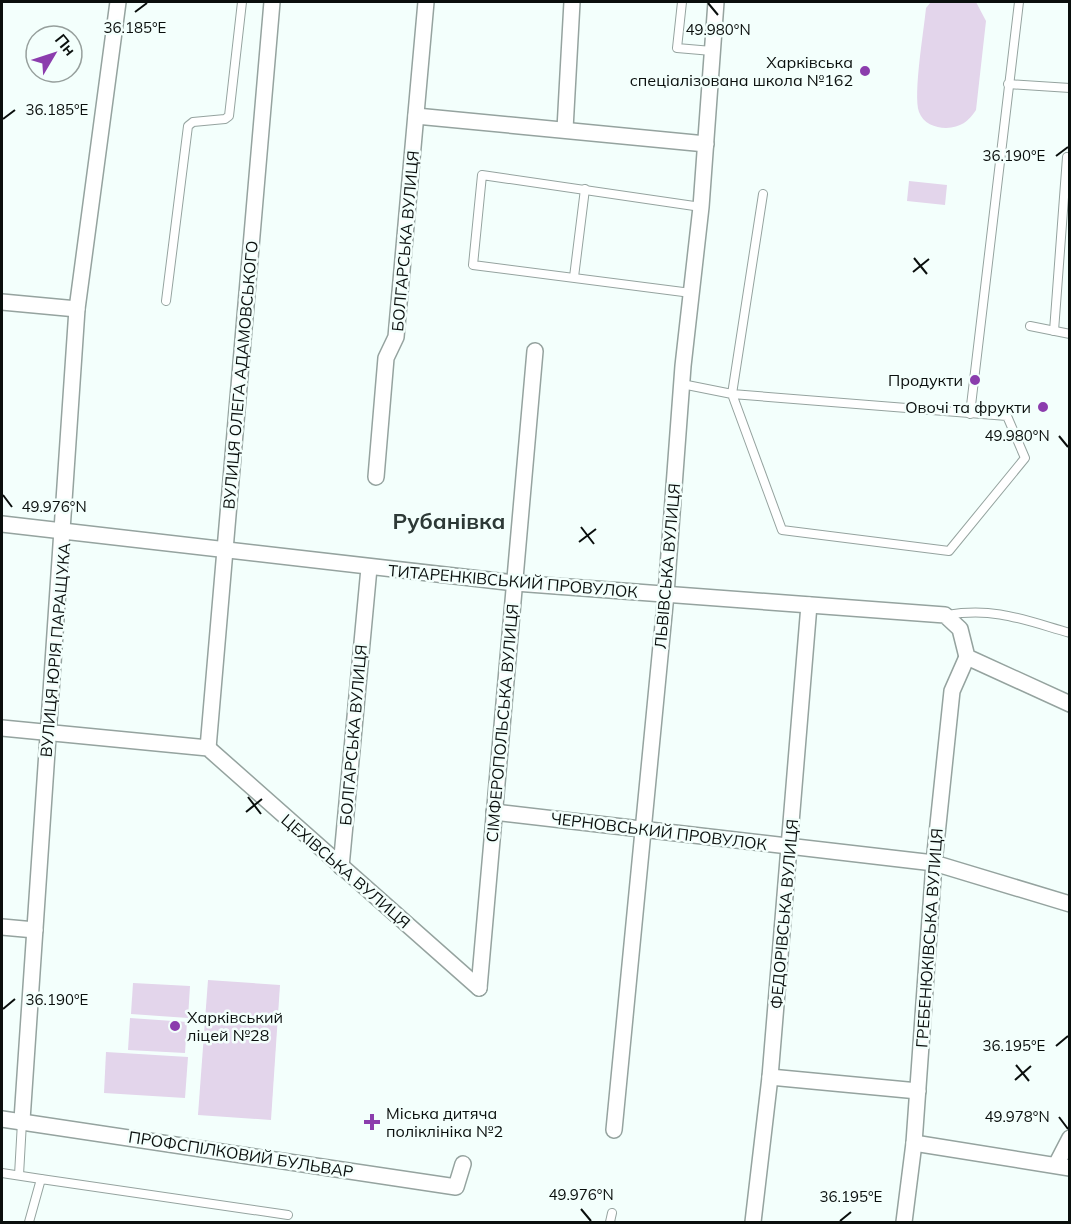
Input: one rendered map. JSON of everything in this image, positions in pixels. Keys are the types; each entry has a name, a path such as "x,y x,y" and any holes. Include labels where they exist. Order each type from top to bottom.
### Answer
{"street":[{"name":"ВУЛИЦЯ ЮРІЯ ПАРАЩУКА","path":"22,1120 64,530 77,309 118,2"},
{"name":"ВУЛИЦЯ ОЛЕГА АДАМОВСЬКОГО","path":"208,748 272,2"},
{"name":"БОЛГАРСЬКА ВУЛИЦЯ","path":"376,477 386,358 396,338 426,2"},
{"path":"565,129 572,2"},
{"name":"ЛЬВІВСЬКА ВУЛИЦЯ","path":"614,1130 666,594 682,384 701,207 716,2"},
{"path":"416,116 706,144"},
{"path":"2,302 77,309"},
{"name":"СІМФЕРОПОЛЬСЬКА ВУЛИЦЯ","path":"479,988 535,351"},
{"name":"ТИТАРЕНКІВСЬКИЙ ПРОВУЛОК","path":"2,524 515,583 945,615"},
{"name":"БОЛГАРСЬКА ВУЛИЦЯ","path":"341,867 369,568"},
{"name":"ФЕДОРІВСЬКА ВУЛИЦЯ","path":"753,1222 770,1077 809,605"},
{"path":"945,615 960,629 967,657 1070,704"},
{"name":"ГРЕБЕНЮКІВСЬКА ВУЛИЦЯ","path":"904,1222 914,1143 934,863 952,691 967,657"},
{"path":"2,728 208,748"},
{"name":"ЦЕХІВСЬКА ВУЛИЦЯ","path":"208,748 479,988"},
{"name":"ЧЕРНОВСЬКИЙ ПРОВУЛОК","path":"494,812 934,863 1070,904"},
{"path":"2,927 35,930"},
{"path":"770,1077 918,1091"},
{"name":"ПРОФСПІЛКОВИЙ БУЛЬВАР","path":"2,1119 22,1120 456,1187 463,1164"},
{"path":"914,1143 1063,1167 1070,1138"}],"lane":[{"path":"166,301 188,126 193,122 230,117 242,2"},
{"path":"681,2 677,48 712,51"},
{"path":"970,414 1019,2"},
{"path":"1008,84 1070,88"},
{"path":"1054,331 1067,157"},
{"path":"691,293 473,265 482,175 701,207"},
{"path":"574,277 585,189"},
{"path":"682,384 732,394 1007,416 1025,458 949,551 782,530 732,394 763,194"},
{"path":"1030,326 1070,334"},
{"path":"945,615 975,611 1006,615 1070,633"},
{"path":"19,1175 22,1120"},
{"path":"2,1173 288,1215"},
{"path":"29,1222 41,1179"},
{"path":"610,1222 612,1213"}],"shaded area":[{"path":"931,2 976,2 986,21 976,110 964,123 946,128 926,122 919,112 917,103 926,8"},
{"path":"909,181 947,185 945,205 907,201"},
{"path":"208,980 280,985 271,1120 198,1115"},
{"path":"133,983 190,986 188,1018 131,1014"},
{"path":"130,1018 187,1022 185,1053 128,1050"},
{"path":"106,1052 188,1057 185,1098 104,1093"}],"place":[{"name":"Харківська спеціалізована школа №162","path":"865,71"},
{"name":"Продукти","path":"975,380"},
{"name":"Овочі та фрукти","path":"1043,407"},
{"name":"Харківський ліцей №28","path":"175,1026"},
{"name":"Міська дитяча поліклініка №2","path":"372,1122"}],"district":[{"name":"Рубанівка","path":"449,521"}]}
